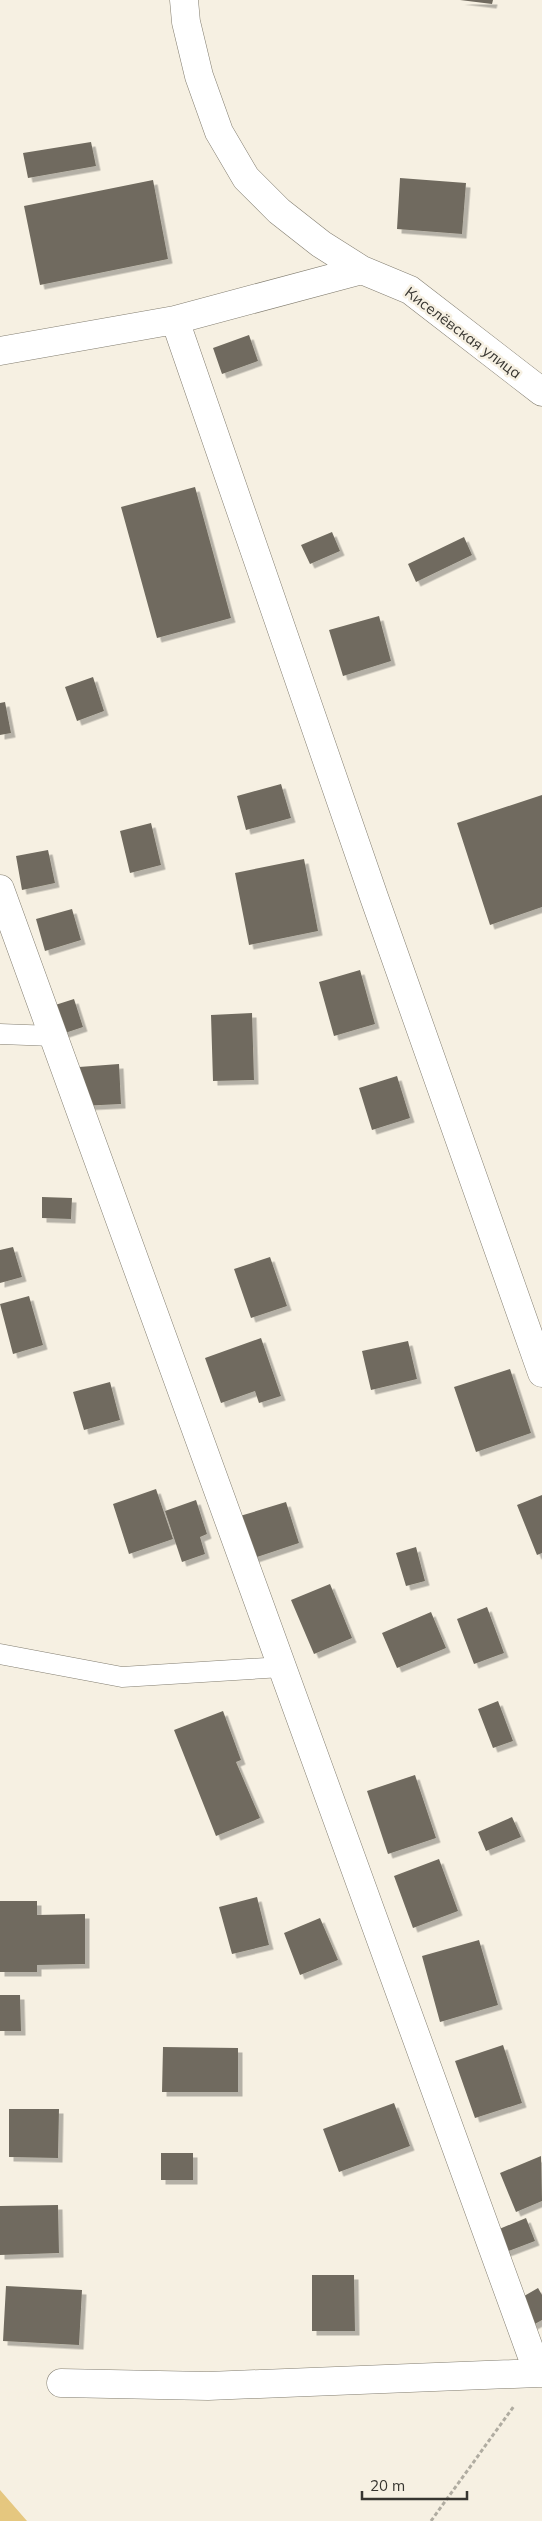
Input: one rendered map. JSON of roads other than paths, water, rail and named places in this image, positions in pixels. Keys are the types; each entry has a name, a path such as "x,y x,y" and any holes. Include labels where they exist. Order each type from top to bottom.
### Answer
{"street":[{"name":"Киселёвская улица","path":"184,0 186,22 199,76 219,132 246,178 279,211 321,244 362,270 410,290 542,392"},
{"path":"0,351 175,320 362,270"},
{"path":"175,320 367,878 542,1373"},
{"path":"0,889 540,2373 208,2386 61,2383"}],"lane":[{"path":"0,1034 53,1036"},
{"path":"0,1654 122,1677 282,1667"}]}
